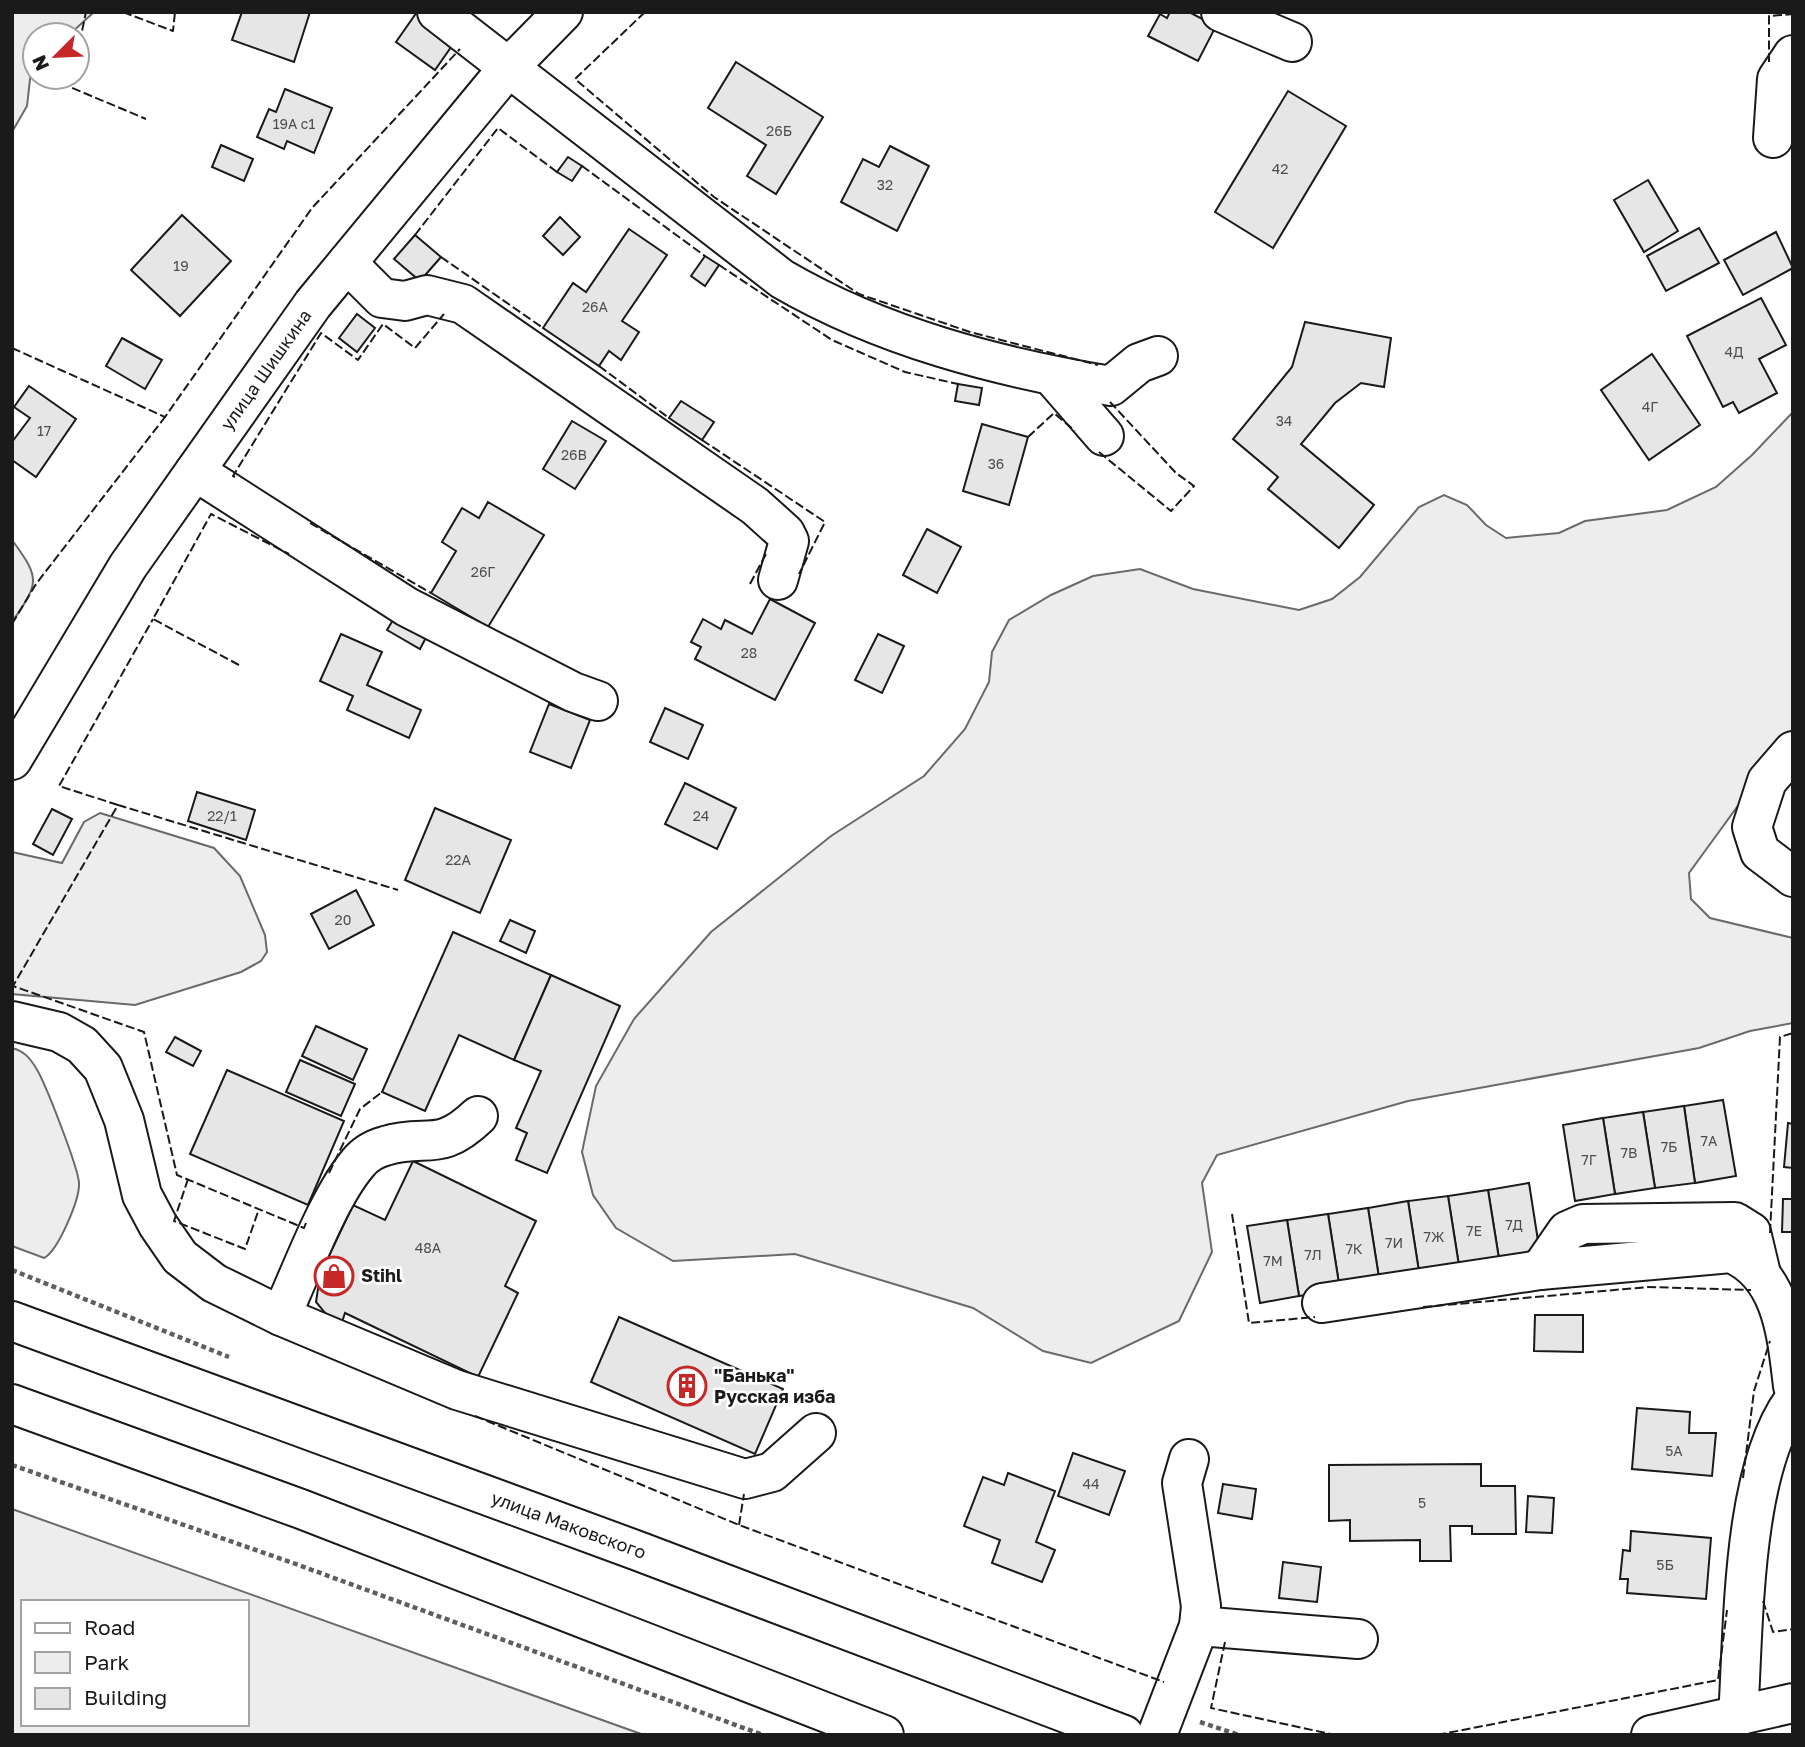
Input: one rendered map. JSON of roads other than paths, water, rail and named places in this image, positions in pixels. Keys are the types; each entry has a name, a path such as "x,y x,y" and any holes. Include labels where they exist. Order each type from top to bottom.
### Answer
{"main road":[{"path":"437,12 782,279 825,304 915,340 1052,376 1111,386 1139,363 1158,356"},
{"name":"улица Шишкина","path":"12,760 122,577 313,304 508,68 563,12"},
{"path":"1221,12 1292,42"},
{"path":"1773,138 1777,79 1793,55"},
{"path":"346,262 382,298 405,301 427,295 463,304 755,506 785,533 789,541 778,580"},
{"path":"1052,376 1104,436"},
{"path":"195,471 407,607 573,692 598,701"},
{"path":"1793,751 1767,781 1752,827 1759,852 1793,877"},
{"path":"12,1021 59,1032 82,1045 103,1068 124,1121 142,1195 180,1257 214,1283 281,1316 457,1391 746,1479 772,1472 816,1433"},
{"path":"281,1316 337,1196 357,1163 368,1153 387,1145 432,1142 451,1137 478,1116"},
{"path":"1322,1303 1540,1270 1731,1253 1745,1259 1761,1274 1786,1324 1793,1386"},
{"name":"улица Маковского","path":"12,1321 625,1546 1124,1735"},
{"path":"1738,1717 1752,1527 1769,1450 1779,1420 1793,1401"},
{"path":"12,1404 301,1509 884,1735"},
{"path":"1157,1735 1199,1626 1200,1588 1182,1483 1189,1458"},
{"path":"1199,1626 1358,1639"},
{"path":"1651,1735 1793,1703"}],"place":[{"name":"Stihl","path":"334,1276"},
{"name":"\"Банька\" Русская изба","path":"687,1386"}]}
